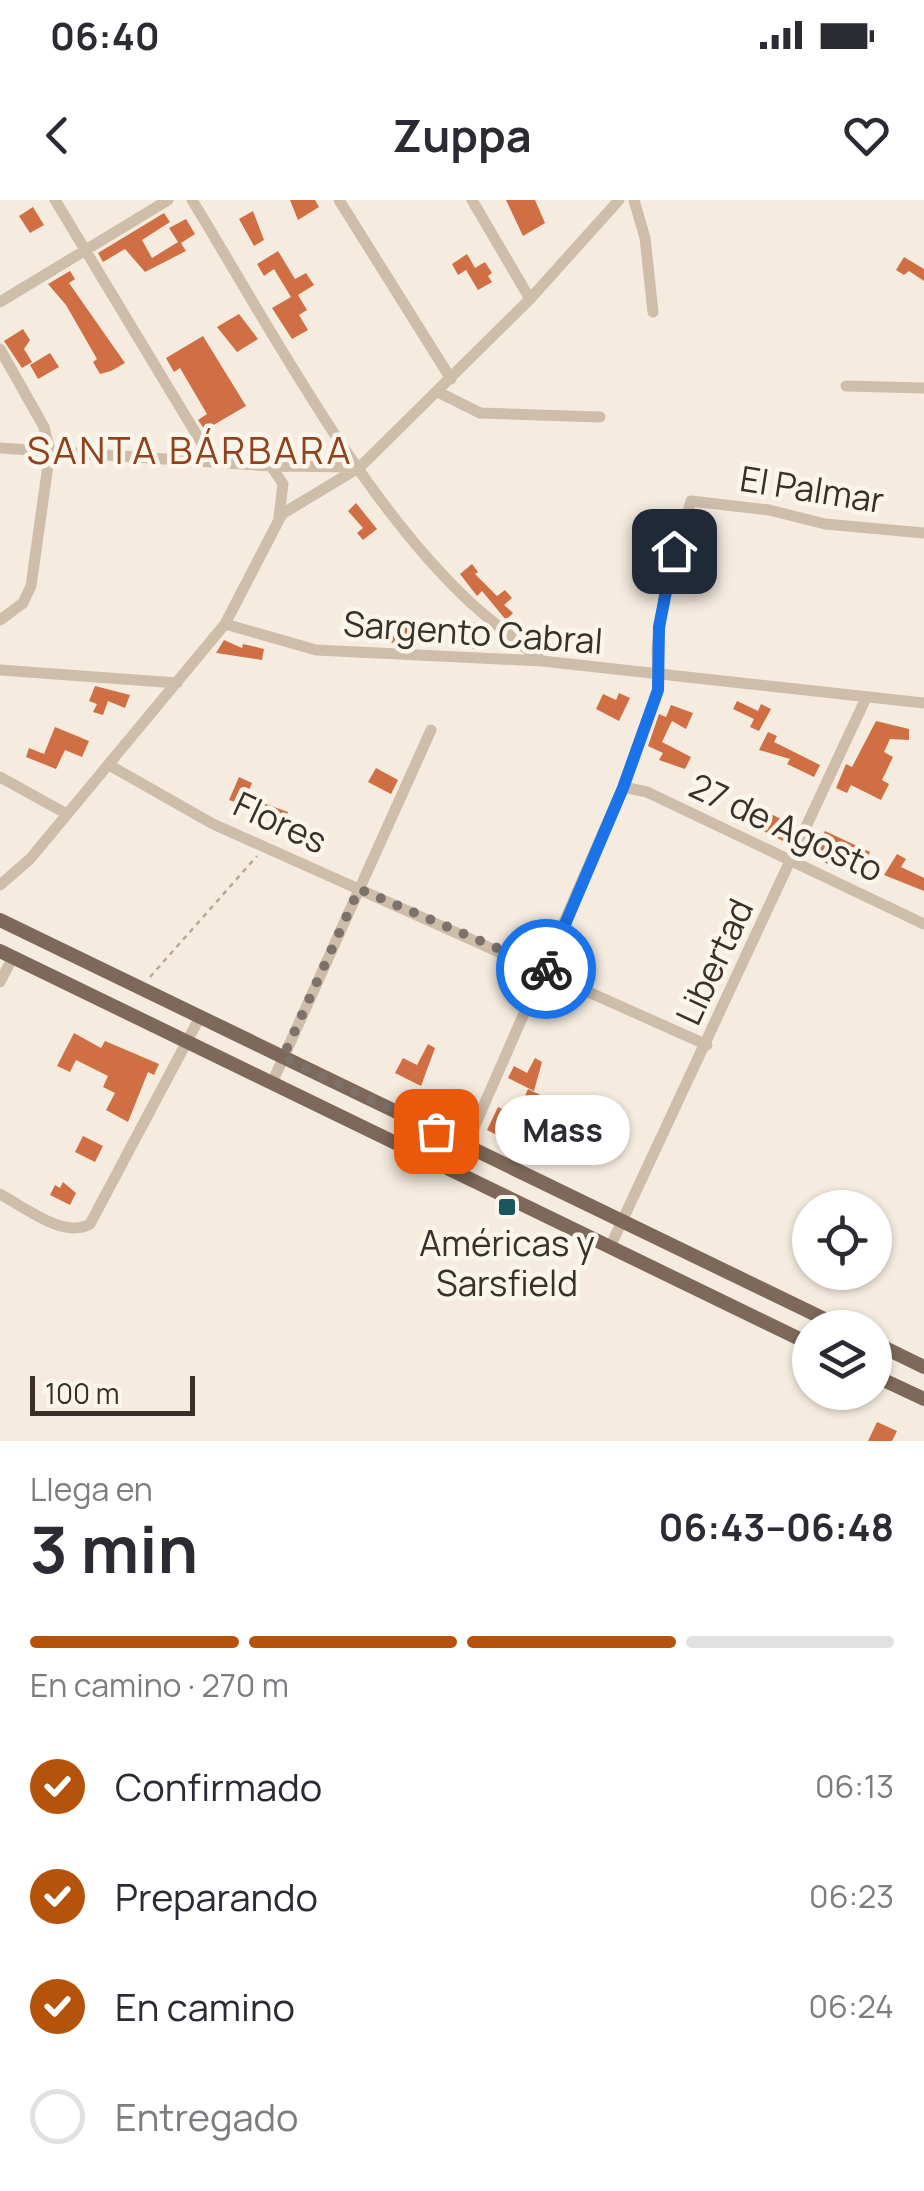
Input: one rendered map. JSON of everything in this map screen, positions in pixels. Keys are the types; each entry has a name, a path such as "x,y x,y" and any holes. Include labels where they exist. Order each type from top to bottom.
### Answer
{"main road":[{"path":"0,920 806,1310"},
{"path":"6,954 792,1335"},
{"path":"892,1351 924,1367"},
{"path":"892,1384 924,1399"}],"street":[{"path":"55,200 212,460"},
{"path":"0,302 168,200"},
{"path":"192,200 360,466 414,540 470,602 542,662"},
{"path":"340,200 451,380"},
{"path":"472,200 530,299"},
{"path":"279,517 360,466 530,299 618,200"},
{"path":"634,200 645,238 653,312"},
{"path":"0,349 44,427 50,452 31,586 23,604 0,620"},
{"path":"846,386 924,388"},
{"path":"438,392 480,412 600,416"},
{"path":"0,448 271,466 360,466"},
{"path":"0,885 30,858 225,624 279,517 283,484 271,466"},
{"name":"El Palmar","path":"659,677 657,647 665,590 691,500 769,510 825,524 924,533"},
{"name":"Sargento Cabral","path":"225,624 316,650 542,662 924,703"},
{"path":"0,670 177,683"},
{"path":"466,1146 623,788 659,677"},
{"name":"Libertad","path":"610,1247 866,698"},
{"path":"272,1082 431,730"},
{"name":"Flores","path":"108,766 264,847 707,1045"},
{"path":"0,777 67,814"},
{"name":"27 de Agosto","path":"623,788 647,792 924,924"},
{"path":"0,982 6,954"},
{"path":"0,1194 61,1226 80,1230 97,1217 200,1017"}],"path":[{"path":"141,988 264,847"}],"building":[{"path":"290,200 315,200 319,207 298,220"},
{"path":"506,200 535,200 545,223 523,236"},
{"path":"33,207 44,225 30,233 19,216"},
{"path":"253,211 264,240 254,246 239,219"},
{"path":"164,213 170,222 142,240 152,258 178,242 169,228 186,219 195,234 181,243 186,251 145,272 125,249 103,262 98,253"},
{"path":"278,251 295,279 306,273 314,285 298,295 307,310 299,315 308,330 292,339 272,308 291,297 274,269 264,276 257,264"},
{"path":"467,254 475,268 485,262 492,273 488,276 492,282 478,290 466,270 458,275 452,264"},
{"path":"904,257 924,269 924,281 909,271 904,275 896,270"},
{"path":"70,271 75,279 69,283 125,363 111,371 100,374 93,362 97,359 66,305 48,284"},
{"path":"239,314 258,339 237,352 217,327"},
{"path":"23,329 30,340 24,349 32,362 22,368 4,341"},
{"path":"203,336 246,406 205,430 198,420 207,414 180,368 174,372 166,358"},
{"path":"50,353 59,367 38,379 30,365"},
{"path":"356,503 377,529 363,540 357,533 363,528 348,511"},
{"path":"472,564 478,572 475,574 497,596 505,590 512,598 504,605 513,613 506,620 482,591 477,596 460,574"},
{"path":"465,621 476,623 473,638 480,638 479,649 464,648"},
{"path":"373,623 444,631 445,645 373,642"},
{"path":"224,640 242,648 243,644 264,649 262,660 216,653"},
{"path":"95,686 130,695 125,708 108,701 103,715 93,712 97,704 89,701"},
{"path":"619,693 630,698 619,721 596,709 603,694 616,700"},
{"path":"737,701 758,711 761,704 771,709 759,731 750,727 754,719 733,709"},
{"path":"671,705 693,713 686,729 672,721 662,742 691,757 685,769 659,760 663,753 648,746 659,714 666,717"},
{"path":"876,721 909,729 909,740 890,739 884,752 893,757 882,780 889,784 881,800 851,785 847,793 836,788 846,764 852,767"},
{"path":"55,727 89,741 82,757 65,750 56,769 26,757 29,748 44,754"},
{"path":"768,732 777,736 774,742 820,765 814,777 787,764 790,759 759,750"},
{"path":"376,768 398,780 391,794 368,782"},
{"path":"239,777 252,783 246,797 288,812 284,823 273,819 275,815 229,800"},
{"path":"762,810 792,824 783,841 754,826"},
{"path":"825,831 870,852 865,862 841,851 828,864 806,853 810,843 817,847"},
{"path":"897,854 906,859 901,867 924,878 924,891 884,875"},
{"path":"74,1033 101,1048 105,1041 159,1064 154,1075 148,1072 128,1122 106,1110 115,1093 103,1087 108,1076 76,1060 70,1072 57,1066"},
{"path":"428,1044 435,1048 421,1086 395,1073 403,1058 417,1065"},
{"path":"535,1058 542,1062 534,1091 508,1078 514,1066 527,1073"},
{"path":"528,1089 569,1109 547,1155 520,1141 522,1136 506,1127 501,1137 487,1130 498,1107 516,1116"},
{"path":"83,1136 103,1146 95,1162 75,1152"},
{"path":"63,1182 76,1193 70,1205 50,1195 55,1185 60,1188"},
{"path":"877,1422 897,1431 892,1441 868,1441"}],"way so far":[{"path":"436,1131 283,1057 359,889 545,972 546,969"}],"place":[{"name":"Mass","path":"436,1131"},
{"name":"Américas y Sarsfield","path":"507,1207"}],"district":[{"name":"SANTA BÁRBARA","path":"190,451"}],"route":[{"path":"546,969 623,788 658,690 659,627 674,551"}]}
